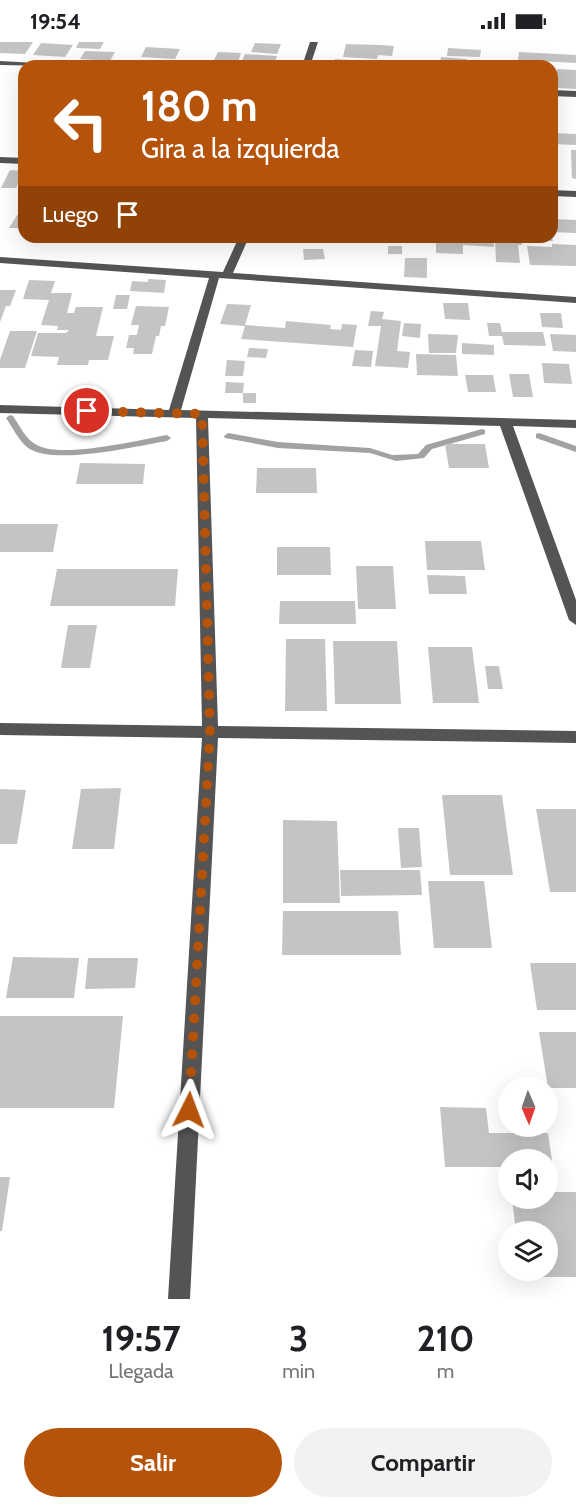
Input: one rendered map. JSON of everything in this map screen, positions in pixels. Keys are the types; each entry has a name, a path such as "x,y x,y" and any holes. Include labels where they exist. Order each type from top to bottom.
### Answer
{"street":[{"path":"308,60 314,42"},
{"path":"0,63 18,64"},
{"path":"558,93 576,94"},
{"path":"0,160 18,161"},
{"path":"558,193 576,194"},
{"path":"174,414 221,275 240,243"},
{"path":"0,260 576,300"},
{"path":"0,409 576,424"},
{"path":"179,1299 210,732 202,414"},
{"path":"505,422 576,620"},
{"path":"0,729 576,737"}],"building":[{"path":"0,42 33,42 25,54 0,53"},
{"path":"79,42 104,42 100,49 76,48"},
{"path":"41,43 73,45 65,57 33,55"},
{"path":"255,43 281,44 277,54 251,52"},
{"path":"346,44 394,46 392,56 378,55 377,59 343,57"},
{"path":"146,47 180,49 175,59 141,57"},
{"path":"448,48 481,50 480,57 447,56"},
{"path":"85,51 115,52 111,60 80,59"},
{"path":"218,52 241,53 239,60 214,60"},
{"path":"519,52 576,55 576,63 558,62 558,60 518,60"},
{"path":"245,54 277,56 276,60 242,60"},
{"path":"441,57 467,59 467,60 441,60"},
{"path":"558,69 576,70 576,89 558,88"},
{"path":"558,133 576,134 576,145 558,144"},
{"path":"571,150 576,150 576,179 572,178"},
{"path":"10,170 18,171 16,188 1,188"},
{"path":"18,214 18,228 9,228"},
{"path":"558,219 576,220 576,233 558,232"},
{"path":"436,243 494,243 494,247 463,245 463,254 436,253"},
{"path":"495,243 522,243 522,245 518,245 520,263 496,262"},
{"path":"552,244 576,245 576,266 530,265 527,246 552,247"},
{"path":"388,246 402,246 402,254 388,254"},
{"path":"303,249 323,249 325,259 304,260"},
{"path":"405,258 427,258 427,278 404,277"},
{"path":"148,279 166,280 164,293 130,291 132,281 148,282"},
{"path":"29,280 55,281 51,293 72,293 67,313 74,313 76,307 103,307 96,336 114,336 108,360 89,360 88,365 57,365 59,357 31,356 38,333 66,333 69,330 57,330 58,326 41,325 49,300 23,299"},
{"path":"0,290 16,290 0,322"},
{"path":"116,295 130,295 127,309 113,309"},
{"path":"443,303 468,303 470,320 445,319"},
{"path":"227,304 251,305 245,325 285,328 286,321 331,325 330,329 341,330 342,324 357,325 353,347 241,339 245,326 220,324"},
{"path":"136,306 169,307 165,326 161,326 159,336 156,336 152,354 133,354 134,348 126,348 129,335 137,335 139,325 131,325"},
{"path":"371,311 384,312 382,319 401,321 397,351 410,352 408,368 375,366 381,326 368,326"},
{"path":"540,313 561,313 563,328 542,327"},
{"path":"404,323 421,324 420,338 402,336"},
{"path":"487,323 500,323 502,332 543,332 546,346 504,345 502,336 489,336"},
{"path":"10,331 37,331 25,368 0,368 0,360"},
{"path":"428,334 458,335 456,353 429,353"},
{"path":"550,334 576,335 576,352 553,351"},
{"path":"462,343 494,345 494,355 462,354"},
{"path":"249,348 268,349 266,358 247,357"},
{"path":"355,350 373,351 371,367 352,366"},
{"path":"416,354 456,355 458,376 417,375"},
{"path":"227,360 245,361 243,376 225,376"},
{"path":"542,363 569,364 572,384 544,383"},
{"path":"509,374 529,374 533,397 513,397"},
{"path":"465,375 493,375 496,392 468,392"},
{"path":"226,382 244,383 243,393 225,393"},
{"path":"243,393 256,393 256,403 243,403"},
{"path":"445,444 485,444 489,468 449,468"},
{"path":"80,463 145,464 143,484 76,484"},
{"path":"257,468 316,468 317,493 256,493"},
{"path":"0,524 58,524 53,552 0,552"},
{"path":"425,541 481,541 485,570 427,570"},
{"path":"277,547 330,547 331,575 277,575"},
{"path":"356,566 393,566 396,609 358,609"},
{"path":"57,569 178,569 175,606 50,606"},
{"path":"427,575 465,576 467,594 429,594"},
{"path":"280,601 355,601 356,624 279,624"},
{"path":"68,625 97,625 90,668 61,668"},
{"path":"286,639 325,639 327,711 285,711"},
{"path":"333,641 397,641 401,704 335,704"},
{"path":"428,647 472,647 479,703 433,703"},
{"path":"485,666 499,666 503,689 488,689"},
{"path":"121,788 114,849 72,849 81,789"},
{"path":"0,789 26,790 17,844 0,844"},
{"path":"442,795 502,795 513,875 450,875"},
{"path":"536,809 576,809 576,892 550,892"},
{"path":"283,820 337,821 340,903 283,903"},
{"path":"398,828 419,828 422,867 401,868"},
{"path":"340,870 420,870 422,895 341,896"},
{"path":"428,881 484,881 492,948 434,948"},
{"path":"283,911 398,911 401,955 282,955"},
{"path":"13,957 79,958 74,998 6,998"},
{"path":"88,958 138,958 135,988 85,989"},
{"path":"530,963 576,963 576,1010 537,1010"},
{"path":"0,1016 123,1016 114,1108 0,1108"},
{"path":"539,1032 576,1032 576,1088 558,1088 558,1077 546,1077"},
{"path":"440,1107 486,1108 489,1133 498,1133 498,1137 549,1137 550,1149 498,1149 498,1167 445,1167"},
{"path":"0,1177 10,1177 2,1231 0,1231"},
{"path":"558,1192 576,1192 576,1277 558,1277 558,1221 515,1221 513,1209 558,1209"}],"waterway":[{"path":"10,418 33,447 44,451 78,452 167,438"},
{"path":"228,436 278,445 374,451 392,458 400,458 421,456 429,447 482,432"},
{"path":"539,436 576,449"}],"route":[{"path":"87,411 202,414 210,732 189,1110"}]}
